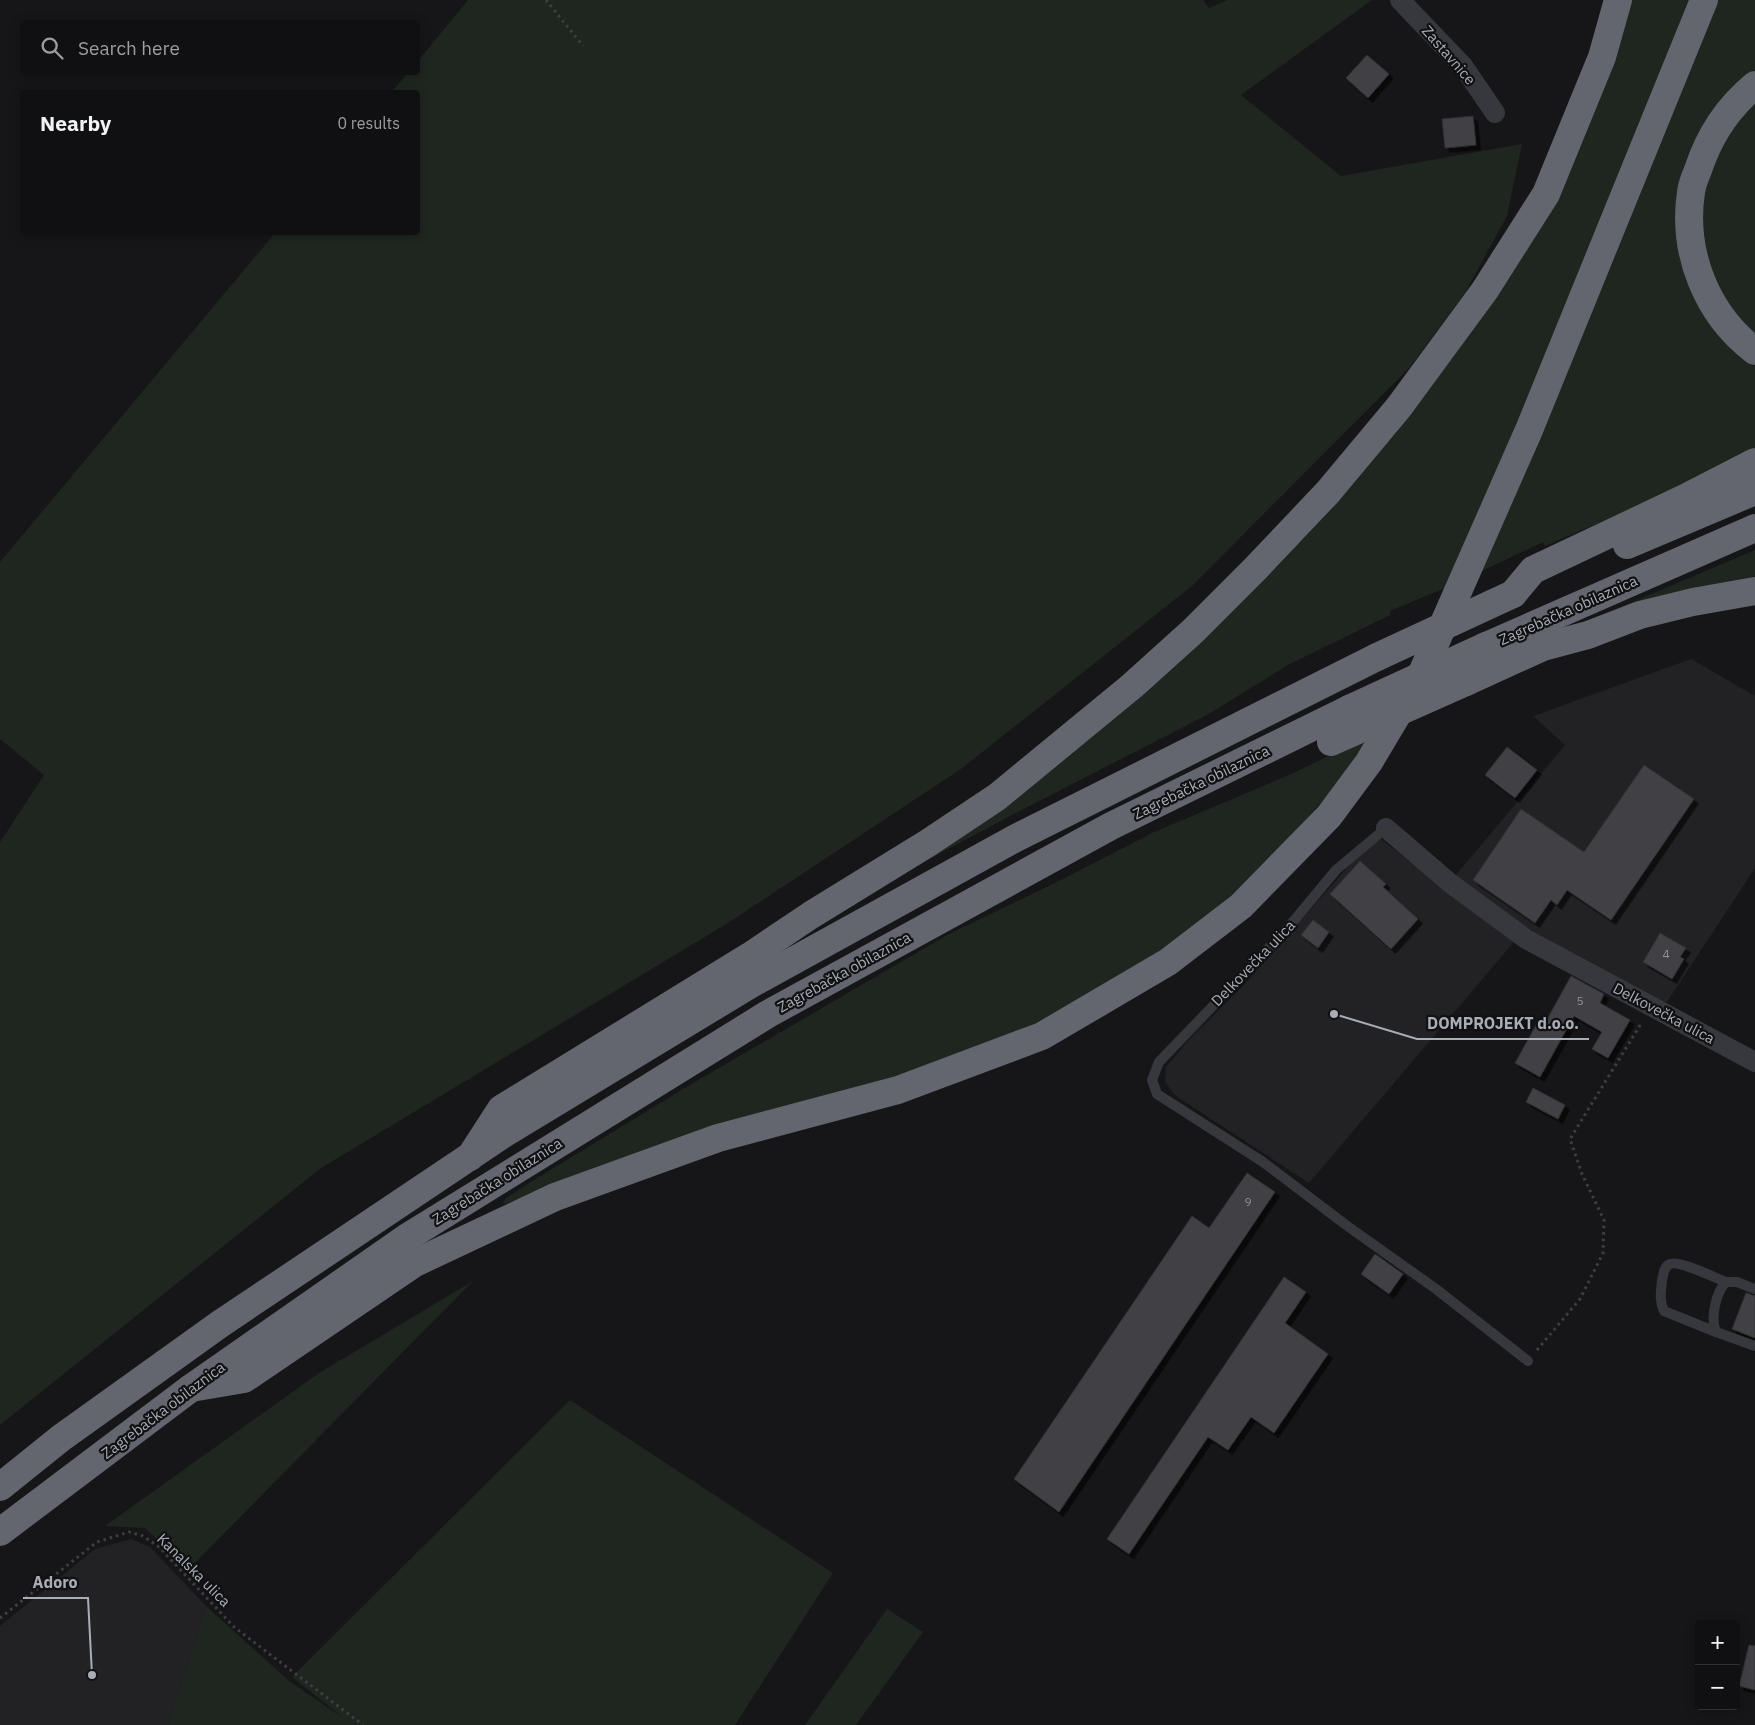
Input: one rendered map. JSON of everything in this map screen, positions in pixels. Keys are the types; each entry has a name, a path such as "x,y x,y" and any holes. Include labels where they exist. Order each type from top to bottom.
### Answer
{"highway":[{"path":"470,1157 501,1109 750,956 811,915 928,843 997,796 1132,686 1193,631 1256,568 1328,492 1399,407 1485,290 1546,194 1602,57 1618,0"},
{"path":"191,1388 244,1379 415,1263 555,1197 718,1138 898,1090 1042,1036 1168,962 1241,906 1329,816 1369,762 1422,673 1529,430 1704,0"},
{"path":"1755,86 1723,117 1711,136 1691,190 1690,220 1691,252 1699,277 1711,302 1740,339 1755,351"},
{"path":"1514,594 1533,570 1685,498 1755,462"},
{"path":"0,1487 61,1438 220,1324 505,1133 826,941 1031,830 1377,657 1514,594 1755,491"},
{"name":"Zagrebačka obilaznica","path":"0,1532 191,1388 406,1238 768,1014 1111,826 1349,709 1486,646 1755,528"},
{"path":"1275,746 1331,742 1543,647 1588,635 1640,616 1693,602 1755,591"}],"street":[{"name":"Zastavnice","path":"1400,0 1463,66 1495,113"},
{"name":"Delkovečka ulica","path":"1386,828 1450,883 1526,939 1755,1062"}],"lane":[{"name":"Delkovečka ulica","path":"1386,828 1336,870 1287,929 1159,1062 1152,1080 1158,1094 1263,1162 1346,1225 1436,1289 1528,1362"},
{"path":"1755,1289 1737,1282 1726,1282 1681,1264 1672,1263 1663,1272 1659,1302 1664,1311 1755,1346"},
{"path":"1716,1332 1714,1326 1716,1307 1722,1286 1726,1282"}],"path":[{"path":"546,0 583,46"},
{"path":"1528,1362 1580,1299 1603,1253 1604,1220 1582,1174 1570,1139 1651,1006"},
{"name":"Kanalska ulica","path":"0,1618 97,1542 129,1532 143,1536 159,1547 234,1627 363,1725"}],"shaded area":[{"path":"468,0 1203,0 1209,8 1227,0 1372,0 1241,95 1341,176 1522,144 1507,216 1465,293 1409,368 1192,586 961,769 728,923 321,1168 0,1425 0,842 44,775 0,739 0,562 273,235 420,235 420,90 393,90 406,75 420,75 420,59"},
{"path":"1630,0 1691,0 1452,585 1390,611 1390,615 1288,665 1207,715 922,863 920,861 993,810 1450,360"},
{"path":"1715,0 1755,0 1755,73 1698,135 1688,158 1678,200 1750,363 1755,366 1755,449 1690,484 1545,546 1543,542 1482,571"},
{"path":"1755,97 1755,339 1715,289 1698,212 1709,164"},
{"path":"1755,550 1755,581 1613,612 1616,609"},
{"path":"1691,659 1755,696 1755,868 1665,1005 1536,933 1484,900 1455,876 1565,745 1533,716"},
{"path":"1370,736 1327,796 1289,839 1230,898 1169,946 1031,1027 940,1064 599,1166 518,1200 505,1204 503,1202 526,1185 688,1086 949,934 1053,884 1154,832 1289,775"},
{"path":"1380,838 1514,942 1309,1183 1176,1096 1165,1082 1166,1067 1188,1041 1242,987 1354,860"},
{"path":"473,1281 188,1570 145,1528 105,1526 319,1373"},
{"path":"570,1400 833,1573 735,1725 168,1725 206,1606 288,1680 346,1720 292,1677"},
{"path":"131,1539 150,1547 206,1606 168,1725 0,1725 0,1626 95,1549"},
{"path":"887,1609 923,1632 856,1725 805,1725"}],"building":[{"path":"1367,55 1389,74 1368,98 1346,78"},
{"path":"1473,116 1476,145 1445,148 1442,119"},
{"path":"1507,747 1537,770 1515,798 1485,775"},
{"path":"1644,765 1694,799 1611,920 1567,890 1557,905 1551,900 1535,923 1473,880 1521,809 1584,852"},
{"path":"1360,861 1386,884 1383,887 1418,919 1391,949 1330,894"},
{"path":"1313,920 1329,932 1318,948 1301,935"},
{"path":"1660,933 1686,948 1680,957 1684,959 1672,979 1643,962"},
{"path":"1571,976 1604,994 1600,1003 1630,1020 1608,1058 1592,1049 1602,1032 1574,1016 1540,1077 1515,1063 1539,1020 1545,1023"},
{"path":"1533,1088 1565,1105 1558,1119 1526,1102"},
{"path":"1247,1173 1275,1192 1059,1512 1014,1479 1192,1216 1209,1228"},
{"path":"1375,1254 1403,1274 1389,1294 1361,1274"},
{"path":"1284,1277 1306,1292 1285,1323 1328,1354 1274,1433 1251,1417 1228,1450 1208,1437 1129,1554 1107,1539"},
{"path":"1746,1293 1755,1296 1755,1338 1732,1329"},
{"path":"1749,1645 1755,1646 1755,1690 1740,1686"}],"place":[{"name":"DOMPROJEKT d.o.o.","path":"1334,1014"},
{"name":"Adoro","path":"92,1675"}]}
